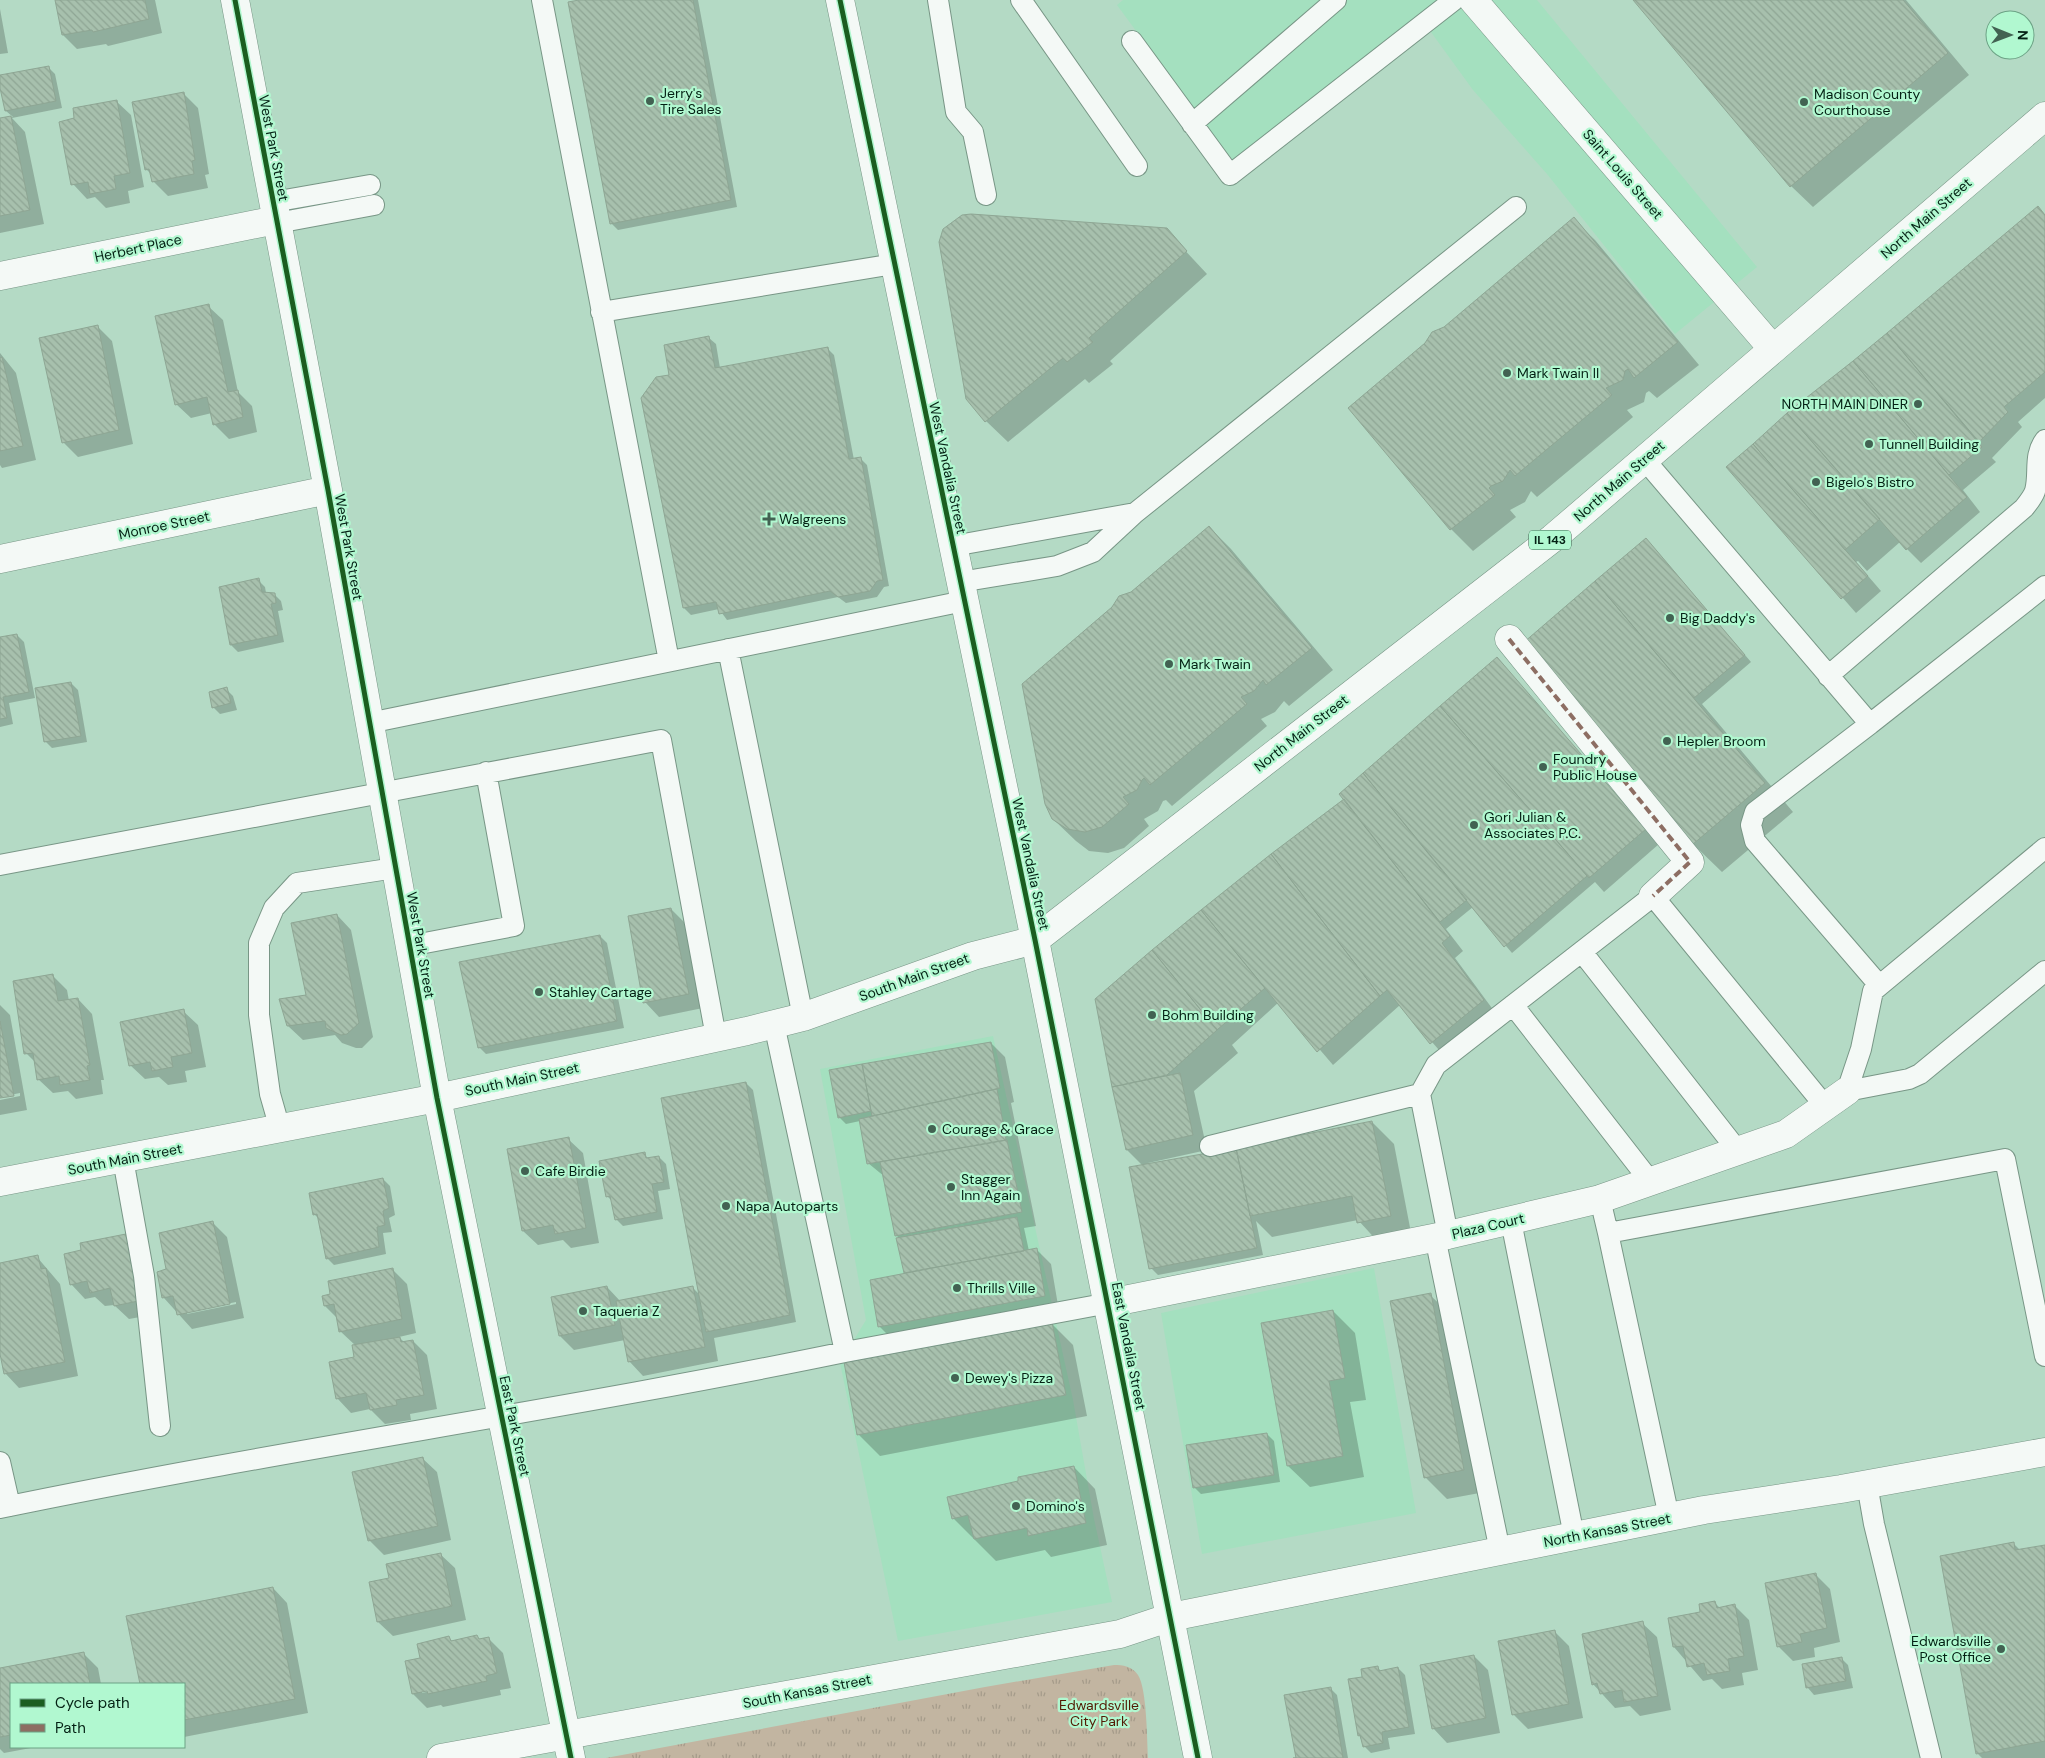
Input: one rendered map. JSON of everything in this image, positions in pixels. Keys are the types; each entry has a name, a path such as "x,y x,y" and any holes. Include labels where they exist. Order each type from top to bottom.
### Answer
{"street":[{"name":"West Park Street","path":"235,0 328,490 437,1098"},
{"name":"West Vandalia Street","path":"840,0 1035,940"},
{"name":"Saint Louis Street","path":"1470,0 1773,349"},
{"name":"North Main Street","path":"1035,940 1553,538 2045,116"},
{"name":"Herbert Place","path":"0,276 275,215"},
{"name":"Monroe Street","path":"0,559 328,490"},
{"path":"1509,639 1690,862 1654,896"},
{"name":"South Main Street","path":"0,1182 437,1098 774,1024 803,1017 973,956 1035,940"},
{"name":"East Vandalia Street","path":"1035,940 1198,1758"},
{"name":"Plaza Court","path":"1109,1304 1442,1236 1600,1199 1786,1134 1847,1091"},
{"name":"East Park Street","path":"437,1098 569,1746"},
{"name":"North Kansas Street","path":"1171,1617 1669,1517 2045,1452"},
{"name":"South Kansas Street","path":"441,1758 569,1746 1120,1634 1171,1617"}],"lane":[{"path":"542,0 669,661"},
{"path":"938,0 956,112 973,132 986,196"},
{"path":"1021,0 1137,166"},
{"path":"1192,124 1336,0"},
{"path":"1132,41 1230,175 1470,0"},
{"path":"275,215 370,185"},
{"path":"275,215 374,205"},
{"path":"369,724 728,649 962,592 1057,566 1093,552 1134,513 1516,207"},
{"path":"601,312 894,264"},
{"path":"1828,676 2024,508 2034,493 2036,462 2039,448 2045,440"},
{"path":"1644,460 1870,724"},
{"path":"953,546 1134,513"},
{"path":"1878,985 1755,841 1752,825 1756,812 1772,797 1870,724 2045,586"},
{"path":"728,649 803,1017"},
{"path":"0,865 661,740 716,1037"},
{"path":"409,946 514,926 486,772"},
{"path":"2045,848 1878,985 1874,991 1861,1049 1847,1091 1909,1079 1920,1074 2045,971"},
{"path":"280,1129 270,1094 259,1015 259,943 274,908 297,883 395,868"},
{"path":"1500,1551 1442,1236 1420,1094 1436,1065 1654,896 1825,1106"},
{"path":"1582,952 1738,1151"},
{"path":"1513,1005 1650,1181"},
{"path":"774,1024 844,1352"},
{"path":"1210,1146 1420,1094"},
{"path":"123,1159 144,1276 160,1426"},
{"path":"1608,1233 2005,1159 2045,1356"},
{"path":"1600,1199 1669,1517"},
{"path":"1511,1221 1574,1536"},
{"path":"0,1462 5,1507 107,1486 501,1417 1109,1304"},
{"path":"1867,1484 1874,1524 1931,1758"}],"shaded area":[{"path":"1123,0 1537,0 1757,267 1675,334 1547,174 1473,90 1428,28 1243,176 1117,5"},
{"path":"993,1036 1073,1400 1094,1519 1112,1602 898,1641 840,1363 866,1320 820,1069"},
{"path":"1374,1268 1416,1513 1202,1554 1161,1313"}],"green space":[{"name":"Edwardsville City Park","path":"1114,1665 1130,1668 1138,1675 1141,1682 1146,1715 1148,1758 606,1758 985,1687"}],"building":[{"path":"55,0 145,0 149,19 93,32 92,30 62,35"},
{"name":"Jerry's Tire Sales","path":"579,0 693,0 731,200 610,224 568,2"},
{"name":"Madison County Courthouse","path":"1633,0 1903,0 1948,53 1790,187"},
{"path":"49,66 56,101 5,111 0,88 0,75"},
{"path":"184,92 195,160 192,161 194,174 152,182 149,169 145,170 132,102"},
{"path":"117,100 130,173 114,176 116,189 90,194 88,182 71,185 59,122 74,118 73,108"},
{"path":"11,116 30,210 0,216 0,118"},
{"path":"2038,206 2045,215 2045,372 2004,407 2008,412 1979,442 1887,333"},
{"path":"971,214 1167,228 1187,251 1089,338 1093,342 1067,362 1063,358 985,422 966,399 939,242 943,229 962,215"},
{"name":"Mark Twain II","path":"1574,217 1678,342 1634,378 1628,369 1625,371 1623,380 1606,388 1612,395 1515,476 1510,470 1503,481 1489,488 1495,495 1450,530 1348,408 1425,343 1432,332 1444,327"},
{"path":"209,304 228,392 238,390 243,417 213,425 207,397 175,405 155,316"},
{"path":"98,325 119,430 62,443 39,338"},
{"name":"NORTH MAIN DINER","path":"1887,333 1982,447 1949,475 1853,361"},
{"name":"Walgreens","path":"709,336 715,368 828,347 849,459 861,457 883,580 877,581 870,591 838,597 830,591 719,614 716,602 683,608 641,398 656,377 669,375 664,345"},
{"path":"2,357 23,446 0,451 0,358"},
{"name":"Tunnell Building","path":"1853,361 1967,497 1906,550 1787,413"},
{"name":"Bigelo's Bistro","path":"1787,413 1880,519 1845,550 1753,444"},
{"path":"1753,444 1868,576 1841,599 1726,467"},
{"name":"Mark Twain","path":"1209,526 1312,648 1266,685 1263,680 1254,691 1241,697 1247,704 1150,785 1144,778 1137,790 1123,797 1129,804 1102,827 1085,832 1067,829 1052,819 1045,804 1022,684 1112,607 1119,596 1131,592"},
{"name":"Big Daddy's","path":"1646,538 1745,655 1694,698 1595,581"},
{"path":"259,578 262,592 275,593 276,603 271,604 278,635 230,645 219,587"},
{"name":"Hepler Broom","path":"1595,581 1765,783 1692,845 1523,643"},
{"path":"17,634 29,692 3,697 7,718 0,719 0,637"},
{"name":"Foundry Public House","path":"1497,657 1646,829 1589,878 1440,706"},
{"path":"71,682 81,736 44,742 35,688"},
{"path":"227,687 231,703 212,708 209,692"},
{"name":"Gori Julian & Associates P.C.","path":"1440,706 1587,876 1504,947 1363,773"},
{"path":"1363,773 1467,900 1440,922 1339,794"},
{"path":"1344,799 1450,936 1442,943 1484,1000 1430,1044 1387,990 1380,996 1271,854"},
{"path":"1271,854 1380,996 1317,1052 1201,910"},
{"path":"671,908 689,994 643,1003 628,916"},
{"path":"1201,910 1265,988 1217,1030 1152,950"},
{"path":"337,914 359,1023 347,1034 341,1035 326,1028 325,1021 287,1026 279,999 306,995 291,923"},
{"name":"Stahley Cartage","path":"600,935 617,1021 478,1048 459,962"},
{"name":"Bohm Building","path":"1152,950 1217,1030 1167,1075 1112,1087 1095,999"},
{"path":"53,974 58,1001 78,998 90,1065 87,1066 90,1080 60,1085 59,1076 37,1080 33,1053 24,1054 13,981"},
{"path":"184,1009 192,1053 171,1057 173,1067 152,1071 150,1062 129,1066 120,1022"},
{"path":"0,1021 14,1096 0,1098"},
{"path":"991,1042 1000,1088 872,1116 862,1064"},
{"path":"862,1064 871,1111 838,1118 829,1070"},
{"path":"1180,1073 1193,1135 1126,1150 1112,1087"},
{"name":"Napa Autoparts","path":"746,1082 790,1315 706,1332 661,1098"},
{"name":"Courage & Grace","path":"997,1089 1006,1140 867,1164 859,1119"},
{"path":"1372,1121 1391,1216 1357,1223 1352,1196 1250,1216 1236,1148"},
{"path":"569,1137 586,1228 555,1234 553,1225 522,1231 507,1149"},
{"name":"Stagger Inn Again","path":"1007,1140 1022,1212 895,1236 880,1162"},
{"path":"1236,1148 1257,1248 1149,1269 1129,1167"},
{"path":"645,1152 646,1158 659,1156 664,1182 652,1184 657,1212 615,1220 610,1196 606,1197 599,1161"},
{"path":"383,1178 389,1208 383,1211 385,1225 377,1227 379,1247 326,1259 317,1214 313,1215 309,1193"},
{"path":"1017,1217 1024,1251 904,1273 896,1238"},
{"path":"213,1221 230,1304 177,1315 173,1296 162,1298 157,1272 166,1269 159,1233"},
{"path":"131,1233 143,1300 114,1306 110,1288 90,1293 87,1281 70,1285 64,1254 81,1250 80,1243"},
{"name":"Thrills Ville","path":"1037,1248 1045,1296 878,1327 870,1280"},
{"path":"38,1255 41,1269 46,1268 65,1362 4,1374 0,1354 0,1263"},
{"path":"393,1268 402,1319 339,1332 334,1304 324,1306 322,1296 330,1294 328,1281"},
{"name":"Taqueria Z","path":"607,1286 615,1325 559,1336 551,1297"},
{"path":"693,1286 705,1347 628,1362 616,1301"},
{"path":"1431,1293 1464,1470 1424,1478 1390,1301"},
{"path":"1333,1310 1345,1378 1329,1381 1343,1456 1287,1466 1261,1323"},
{"name":"Dewey's Pizza","path":"1052,1322 1066,1395 857,1435 844,1362"},
{"path":"400,1337 401,1342 413,1340 424,1395 396,1400 397,1405 370,1410 366,1393 336,1399 329,1362 354,1357 352,1345"},
{"path":"1267,1433 1274,1475 1193,1488 1186,1445"},
{"path":"423,1457 438,1526 368,1541 352,1472"},
{"name":"Domino's","path":"1074,1466 1086,1523 1028,1536 1027,1528 974,1539 968,1515 952,1519 947,1497 1018,1481 1018,1477"},
{"name":"Edwardsville Post Office","path":"2014,1542 2015,1550 2045,1545 2045,1741 1976,1754 1940,1556"},
{"path":"441,1553 452,1606 377,1622 369,1582 389,1578 386,1564"},
{"path":"1816,1573 1827,1628 1800,1634 1802,1642 1777,1647 1765,1583"},
{"path":"273,1587 295,1699 185,1720 185,1683 140,1683 126,1616"},
{"path":"1715,1601 1717,1608 1735,1604 1744,1656 1728,1659 1730,1671 1707,1675 1704,1663 1687,1667 1683,1646 1673,1647 1668,1618 1700,1612 1699,1604"},
{"path":"1643,1621 1658,1696 1624,1702 1622,1690 1600,1694 1597,1683 1592,1685 1582,1634"},
{"path":"1555,1630 1569,1704 1512,1715 1498,1641"},
{"path":"477,1635 479,1639 489,1637 497,1673 486,1676 487,1681 428,1694 427,1691 412,1694 405,1661 420,1658 417,1644 449,1636 451,1641"},
{"path":"84,1652 90,1683 10,1683 10,1735 0,1737 0,1668"},
{"path":"1474,1655 1486,1718 1432,1729 1420,1665"},
{"path":"1842,1657 1846,1681 1806,1688 1802,1664"},
{"path":"1378,1666 1379,1671 1398,1667 1409,1727 1382,1732 1383,1743 1363,1747 1360,1735 1358,1736 1348,1679 1362,1677 1361,1669"},
{"path":"1331,1687 1343,1758 1296,1758 1284,1695"}],"marked path":[{"path":"1509,639 1690,862 1653,896"}],"cycle path":[{"path":"235,0 328,490 437,1098 571,1758"},
{"path":"840,0 1035,940 1198,1758"}],"place":[{"name":"Jerry's Tire Sales","path":"650,101"},
{"name":"Madison County Courthouse","path":"1804,102"},
{"name":"Mark Twain II","path":"1507,373"},
{"name":"NORTH MAIN DINER","path":"1918,404"},
{"name":"Tunnell Building","path":"1869,444"},
{"name":"Bigelo's Bistro","path":"1816,482"},
{"name":"Walgreens","path":"769,519"},
{"name":"Big Daddy's","path":"1670,618"},
{"name":"Mark Twain","path":"1169,664"},
{"name":"Hepler Broom","path":"1667,741"},
{"name":"Foundry Public House","path":"1543,767"},
{"name":"Gori Julian & Associates P.C.","path":"1474,825"},
{"name":"Stahley Cartage","path":"539,992"},
{"name":"Bohm Building","path":"1152,1015"},
{"name":"Courage & Grace","path":"932,1129"},
{"name":"Cafe Birdie","path":"525,1171"},
{"name":"Stagger Inn Again","path":"951,1187"},
{"name":"Napa Autoparts","path":"726,1206"},
{"name":"Thrills Ville","path":"957,1288"},
{"name":"Taqueria Z","path":"583,1311"},
{"name":"Dewey's Pizza","path":"955,1378"},
{"name":"Domino's","path":"1016,1506"},
{"name":"Edwardsville Post Office","path":"2001,1649"}]}
